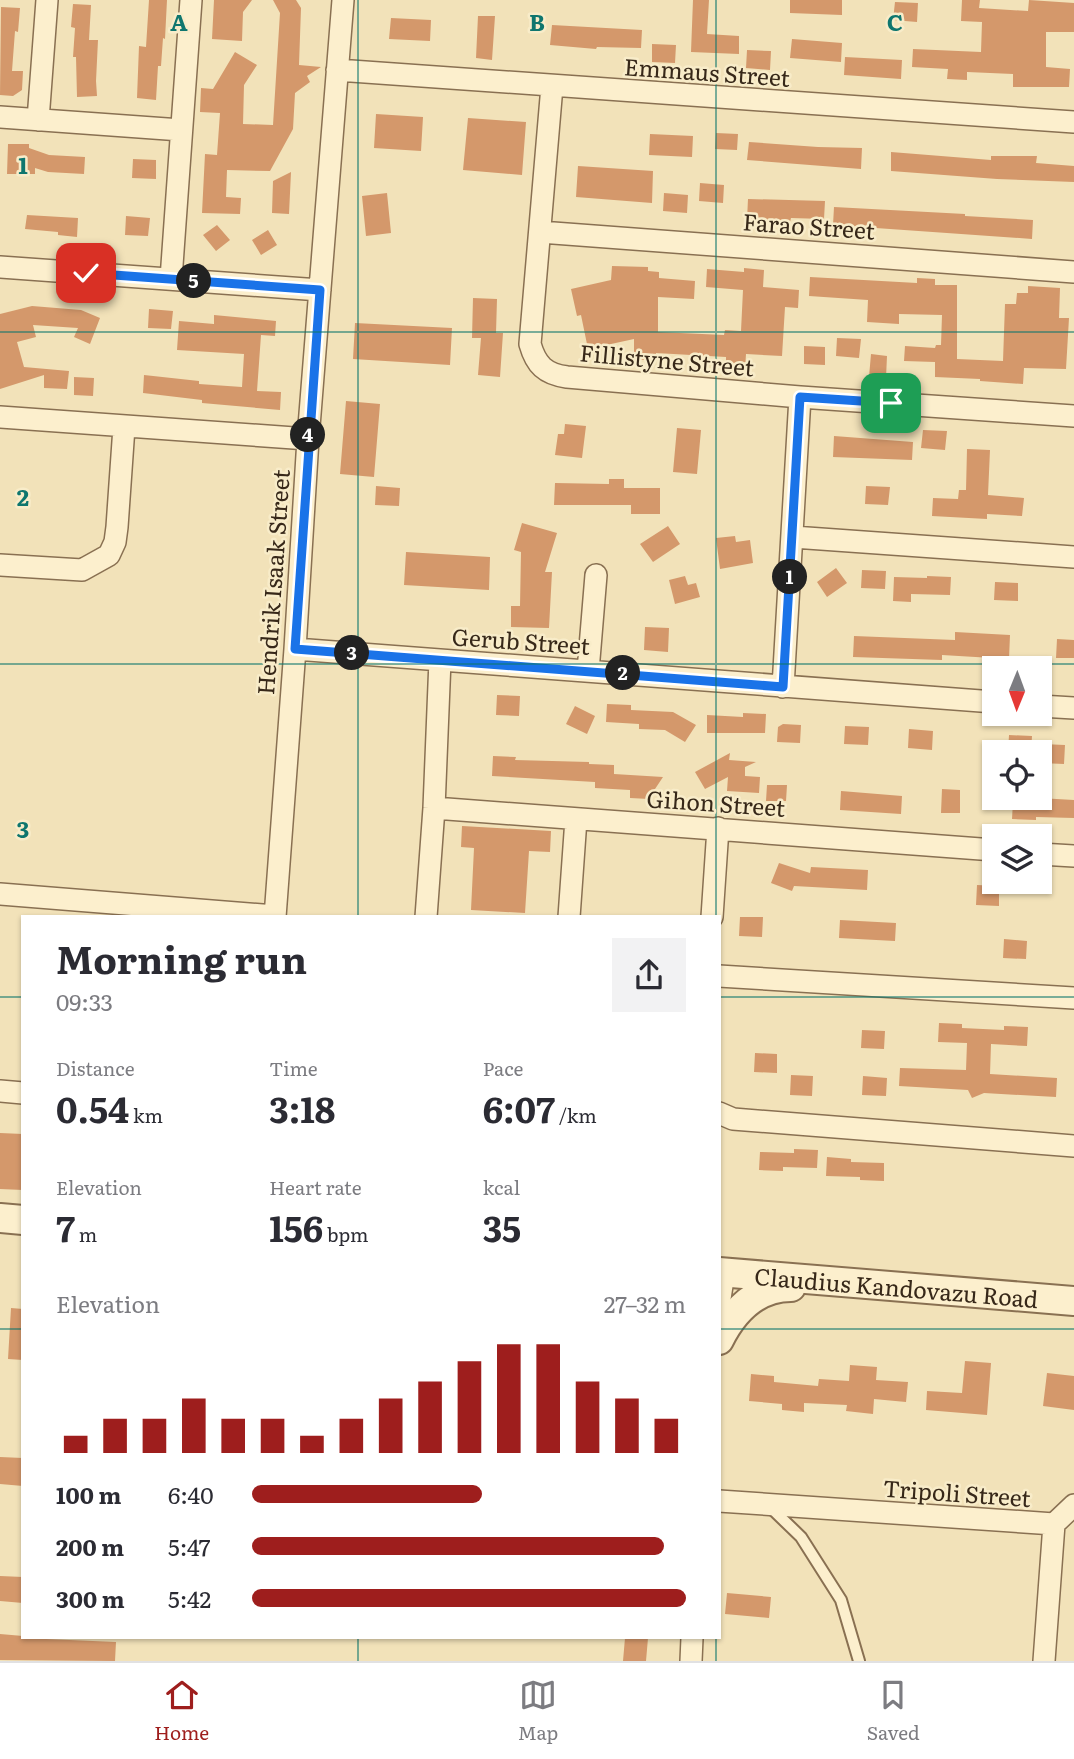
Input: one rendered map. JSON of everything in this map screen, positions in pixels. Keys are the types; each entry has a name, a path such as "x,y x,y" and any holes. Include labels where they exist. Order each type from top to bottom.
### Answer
{"street":[{"path":"38,120 47,0"},
{"path":"171,279 191,0"},
{"name":"Hendrik Isaak Street","path":"275,915 342,0"},
{"name":"Emmaus Street","path":"337,71 1074,122"},
{"name":"Fillistyne Street","path":"552,86 530,344 534,359 542,369 567,377 800,397 1074,415"},
{"path":"0,117 181,131"},
{"name":"Farao Street","path":"540,232 1074,272"},
{"path":"0,267 320,290"},
{"path":"783,687 800,397"},
{"path":"0,417 308,439"},
{"path":"0,565 82,570 109,555 115,542 117,527 124,427"},
{"path":"793,537 1074,557"},
{"path":"588,671 596,575"},
{"name":"Gerub Street","path":"295,649 982,701"},
{"path":"426,915 440,660"},
{"path":"1052,707 1074,708"},
{"name":"Gihon Street","path":"434,808 982,849"},
{"path":"569,915 576,819"},
{"path":"712,915 718,828"},
{"path":"1052,855 1074,856"},
{"path":"0,894 262,915"},
{"path":"721,976 1074,998"},
{"path":"0,1091 21,1093"},
{"path":"721,1114 733,1119 1074,1146"},
{"path":"0,1218 21,1220"},
{"name":"Claudius Kandovazu Road","path":"721,1273 1074,1301"},
{"path":"721,1336 738,1309 765,1291 781,1287 906,1287"},
{"name":"Tripoli Street","path":"721,1501 1054,1524 1044,1661"},
{"path":"1054,1524 1074,1505"},
{"path":"691,1661 692,1639"}],"lane":[{"path":"768,1505 801,1537 841,1600 859,1661"}],"building":[{"path":"149,0 167,0 165,39 163,38 161,66 158,66 156,100 137,98 139,46 146,47"},
{"path":"214,0 252,0 243,12 242,41 212,39"},
{"path":"273,0 296,0 301,8 299,65 321,67 307,76 310,82 295,93 293,129 270,171 227,170 226,197 241,198 240,214 202,213 205,154 217,155 220,113 200,112 201,88 213,89 235,52 257,65 244,85 243,124 273,125 280,13"},
{"path":"693,0 709,0 707,34 739,36 739,54 691,52"},
{"path":"790,0 842,0 842,15 790,13"},
{"path":"962,0 980,0 979,8 1028,11 1029,0 1074,3 1074,32 1046,32 1046,67 1070,69 1069,87 1013,87 1013,74 967,72 967,80 947,79 948,69 912,67 913,49 981,52 982,22 961,21"},
{"path":"895,2 918,3 917,22 893,20"},
{"path":"73,4 91,5 89,40 98,40 97,96 77,97 76,57 73,57 75,28 71,27"},
{"path":"1,7 20,8 12,71 23,71 22,90 13,96 0,95"},
{"path":"478,16 495,16 492,60 476,58"},
{"path":"391,18 431,20 430,41 389,39"},
{"path":"552,25 642,30 641,48 596,49 550,45"},
{"path":"792,39 842,43 841,62 790,58"},
{"path":"652,44 676,45 675,63 652,62"},
{"path":"747,50 771,51 770,70 746,68"},
{"path":"845,57 902,60 901,79 844,75"},
{"path":"376,114 423,117 421,151 374,148"},
{"path":"468,118 526,122 522,175 463,170"},
{"path":"716,133 738,134 737,150 715,149"},
{"path":"650,134 693,136 692,157 649,155"},
{"path":"749,142 862,148 861,169 747,160"},
{"path":"8,144 29,144 29,148 49,155 85,157 84,174 48,172 35,168 35,174 7,174"},
{"path":"891,152 991,160 991,156 1037,156 1036,163 1074,166 1074,182 891,171"},
{"path":"133,159 156,160 156,179 132,178"},
{"path":"578,166 653,171 652,203 576,197"},
{"path":"291,172 289,214 272,213 273,181"},
{"path":"700,183 724,185 723,203 699,201"},
{"path":"387,193 391,233 366,236 362,196"},
{"path":"664,193 688,195 687,213 663,211"},
{"path":"748,199 825,201 824,219 791,218 790,222 747,220"},
{"path":"834,207 1033,220 1032,239 833,225"},
{"path":"27,215 78,218 77,237 25,229"},
{"path":"126,216 150,218 148,236 125,235"},
{"path":"217,225 230,240 216,251 203,235"},
{"path":"268,230 277,245 261,255 252,240"},
{"path":"612,266 648,267 648,271 659,272 659,278 695,281 694,299 658,297 658,332 724,335 725,330 741,331 743,290 706,287 707,269 744,272 744,268 764,270 763,287 799,290 798,308 785,307 782,356 746,354 745,369 726,368 726,357 656,353 656,360 634,360 634,339 588,349 581,315 577,316 571,289 611,280"},
{"path":"810,277 917,283 917,278 935,279 935,285 957,285 957,359 1003,361 1005,304 1016,304 1017,293 1028,293 1028,286 1060,288 1059,318 1069,318 1066,369 1024,368 1023,384 935,377 935,362 904,361 905,346 935,348 936,345 941,345 942,315 899,314 899,324 867,322 868,300 809,296"},
{"path":"473,298 497,299 496,333 503,333 500,377 478,375 481,338 472,338"},
{"path":"32,306 81,310 100,318 90,344 74,337 78,328 33,325 36,337 17,342 24,367 69,371 67,389 44,388 44,375 0,389 0,314"},
{"path":"149,309 173,311 171,329 148,328"},
{"path":"214,315 276,321 275,336 261,335 257,391 281,392 280,410 202,403 202,400 143,393 144,375 199,381 199,384 242,387 244,354 177,350 179,321 214,324"},
{"path":"355,323 452,328 450,365 353,359"},
{"path":"837,338 861,339 859,358 836,356"},
{"path":"804,346 825,347 825,365 804,364"},
{"path":"871,354 887,356 886,378 869,377"},
{"path":"74,377 94,378 93,396 74,395"},
{"path":"346,401 380,404 374,477 340,474"},
{"path":"565,424 586,426 582,458 555,455 558,434 564,434"},
{"path":"677,428 701,430 697,474 673,472"},
{"path":"923,430 947,431 945,450 921,448"},
{"path":"834,436 913,442 912,460 833,457"},
{"path":"967,449 990,450 988,495 1024,498 1022,516 987,514 987,519 932,516 933,498 958,499 959,490 966,490"},
{"path":"609,479 624,479 624,488 660,488 660,514 631,514 631,505 554,505 555,483 609,484"},
{"path":"376,486 400,488 399,506 375,505"},
{"path":"866,486 890,487 888,505 865,504"},
{"path":"522,523 557,533 545,572 552,572 549,628 511,627 511,606 520,606 521,552 514,550"},
{"path":"668,526 680,544 653,562 640,544"},
{"path":"735,536 736,542 750,540 753,563 720,569 716,538"},
{"path":"406,552 490,557 489,590 404,585"},
{"path":"836,568 847,583 827,597 817,582"},
{"path":"862,570 886,571 885,589 861,588"},
{"path":"685,576 688,585 696,583 700,597 675,604 669,580"},
{"path":"894,577 951,577 950,595 911,594 911,602 893,601"},
{"path":"995,582 1018,583 1018,601 994,600"},
{"path":"645,627 669,628 668,652 644,650"},
{"path":"955,632 1010,635 1009,656 942,655 942,660 853,657 854,636 955,640"},
{"path":"1057,639 1074,640 1074,658 1056,658"},
{"path":"497,695 520,696 519,716 496,715"},
{"path":"607,704 631,705 631,710 673,712 696,725 685,742 665,730 639,729 639,724 606,722"},
{"path":"575,706 595,716 587,734 566,724"},
{"path":"743,713 766,714 765,733 707,733 707,715 743,717"},
{"path":"783,724 801,725 800,743 777,742 778,727"},
{"path":"845,726 869,727 868,745 844,744"},
{"path":"909,729 933,731 932,750 908,748"},
{"path":"1009,735 1032,736 1032,740 1009,740"},
{"path":"1052,744 1065,745 1064,764 1052,763"},
{"path":"730,753 729,760 756,762 745,767 745,776 760,777 759,793 727,791 728,777 705,789 695,772"},
{"path":"493,756 516,757 515,760 614,765 614,774 663,777 649,795 649,799 630,798 630,790 595,788 595,782 492,776"},
{"path":"767,785 787,785 786,801 766,801"},
{"path":"942,789 960,790 960,813 941,813"},
{"path":"841,791 902,796 901,814 840,810"},
{"path":"1052,799 1074,800 1074,818 1012,819 1012,810 1052,810"},
{"path":"462,826 551,831 550,852 529,851 525,913 471,910 474,848 461,847"},
{"path":"779,863 810,873 811,867 868,870 867,890 794,886 792,891 771,883"},
{"path":"977,885 982,885 982,894 999,894 999,906 976,905"},
{"path":"740,917 763,917 762,937 739,936"},
{"path":"840,920 896,923 895,941 839,938"},
{"path":"1004,939 1027,941 1026,959 1003,958"},
{"path":"939,1023 962,1024 962,1028 1004,1030 1004,1026 1028,1027 1027,1046 991,1044 990,1074 1057,1078 1056,1097 984,1093 972,1098 968,1090 899,1086 900,1068 966,1070 967,1043 938,1042"},
{"path":"862,1030 885,1031 884,1049 861,1048"},
{"path":"755,1053 777,1054 777,1073 754,1072"},
{"path":"791,1075 813,1076 812,1096 790,1095"},
{"path":"863,1076 887,1078 886,1096 862,1095"},
{"path":"0,1133 21,1134 21,1190 0,1189"},
{"path":"794,1149 818,1150 817,1168 783,1167 783,1171 759,1170 760,1152 794,1153"},
{"path":"827,1157 851,1159 851,1162 884,1163 884,1181 826,1176"},
{"path":"11,1308 21,1309 21,1360 8,1359"},
{"path":"965,1361 991,1363 987,1415 926,1410 927,1391 962,1393"},
{"path":"850,1365 877,1367 876,1380 908,1382 906,1402 874,1399 873,1414 846,1411 847,1405 804,1403 804,1412 782,1410 782,1404 749,1401 751,1374 774,1376 774,1382 818,1386 819,1379 849,1381"},
{"path":"1047,1373 1074,1376 1074,1410 1043,1406"},
{"path":"0,1457 21,1458 21,1486 0,1484"},
{"path":"0,1576 21,1577 21,1603 0,1601"},
{"path":"727,1593 771,1597 769,1618 725,1614"},
{"path":"0,1634 21,1636 21,1639 116,1642 115,1661 0,1660"},
{"path":"625,1639 648,1639 646,1661 623,1661"}],"route":[{"path":"86,273 320,290 295,649 783,687 800,397 891,403"}]}
